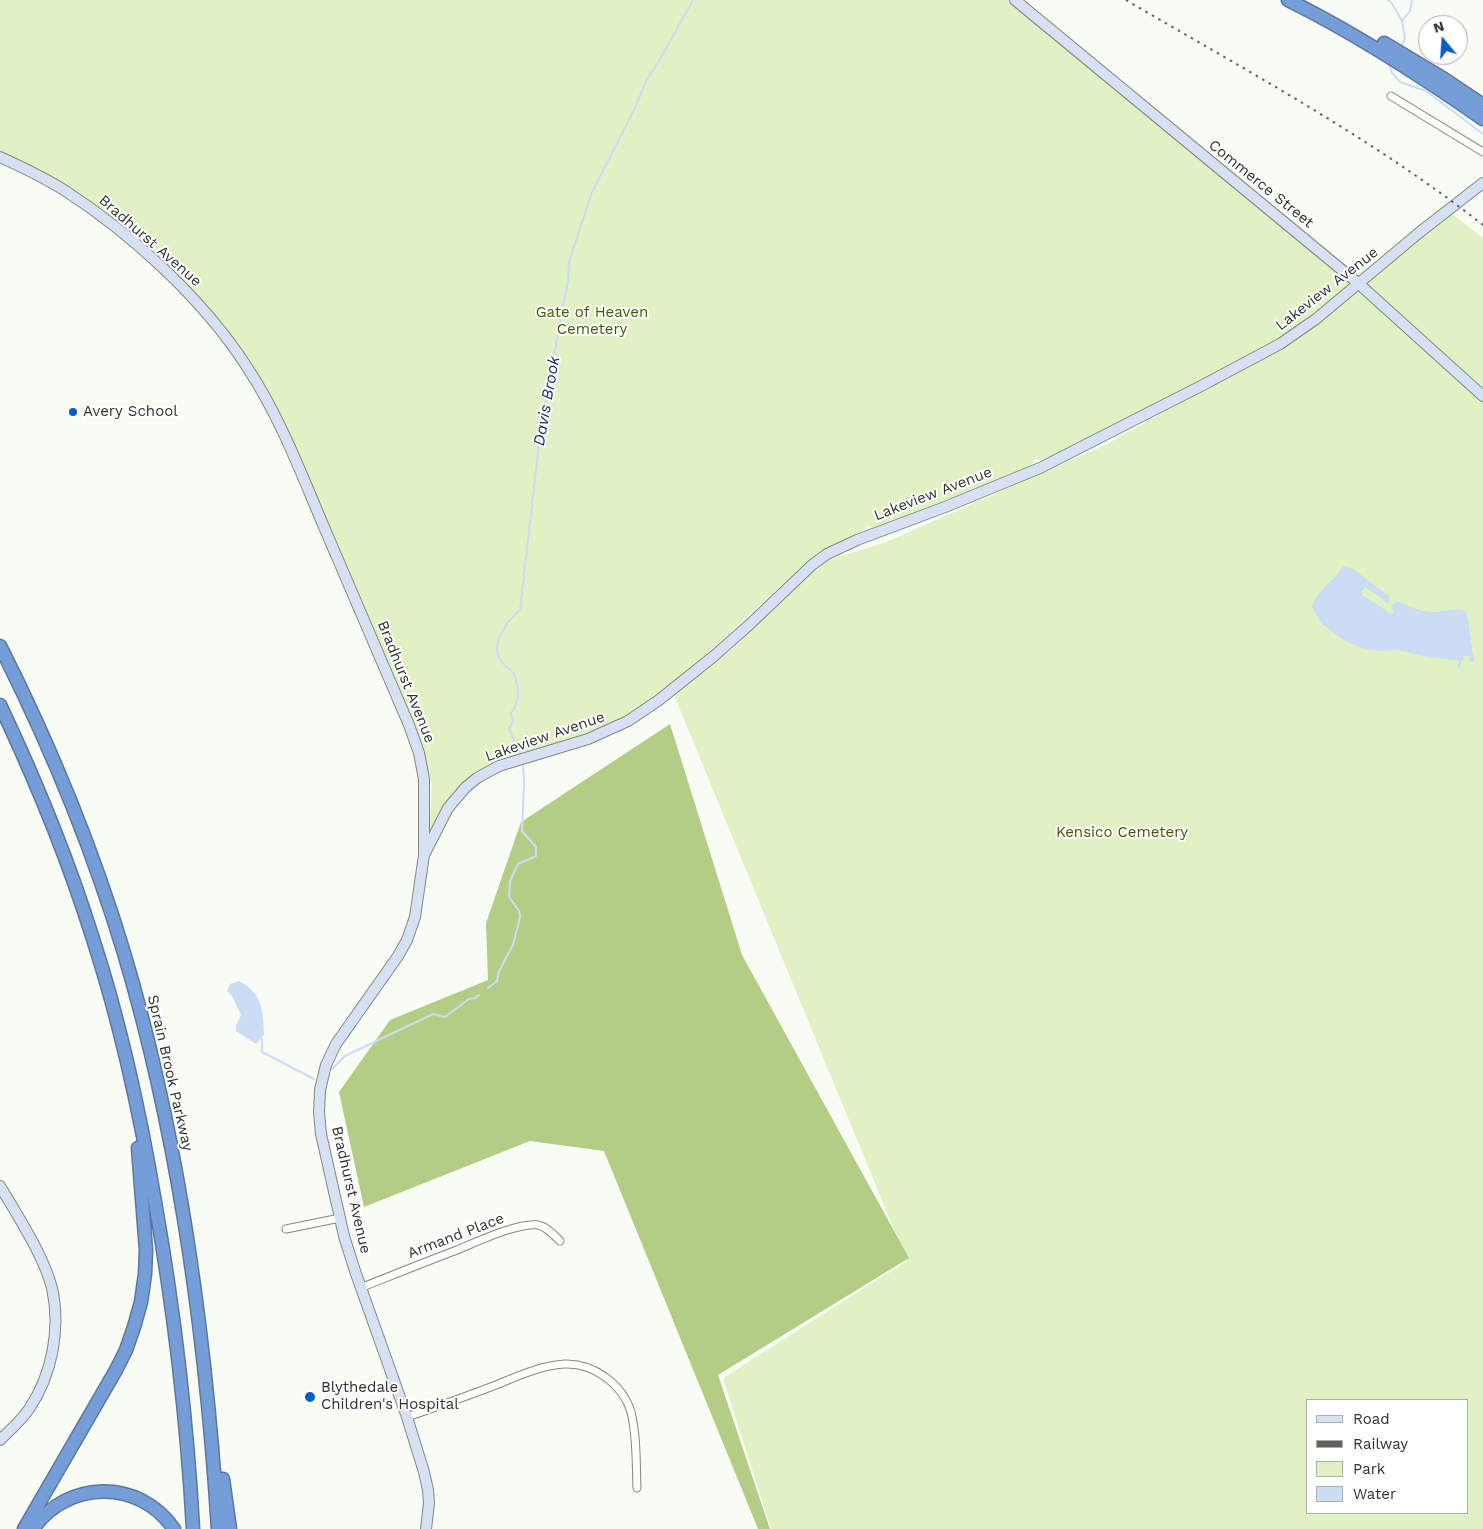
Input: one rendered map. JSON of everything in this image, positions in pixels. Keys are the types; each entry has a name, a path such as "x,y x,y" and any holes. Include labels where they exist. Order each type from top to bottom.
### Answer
{"highway":[{"path":"1288,0 1376,47 1483,119"},
{"path":"1305,0 1400,52 1483,105"},
{"name":"Sprain Brook Parkway","path":"0,646 43,736 79,822 107,901 130,975 150,1051 170,1142 188,1249 212,1447 218,1529"},
{"path":"0,705 41,796 78,894 109,991 133,1091 156,1209 174,1328 186,1430 193,1529"},
{"path":"24,1529 116,1370 138,1315 144,1288 146,1250 133,1091"},
{"path":"202,1355 230,1529"},
{"path":"32,1529 44,1515 61,1502 79,1494 108,1491 126,1494 144,1502 159,1513 174,1529"}],"street":[{"name":"Commerce Street","path":"1015,0 1359,284 1483,396"},
{"path":"1391,96 1483,152"},
{"name":"Bradhurst Avenue","path":"0,157 40,176 84,204 158,264 195,301 247,366 280,424 417,745 424,779 424,855 415,917 407,940 398,956 336,1044 326,1065 320,1090 319,1112 321,1134 340,1218 360,1288 407,1417 428,1489 429,1503 426,1529"},
{"name":"Lakeview Avenue","path":"424,855 448,808 466,787 477,778 499,766 588,739 628,721 659,700 714,656 812,565 827,554 856,540 945,507 1062,458 1280,344 1316,319 1420,232 1483,183"},
{"path":"0,1186 40,1257 52,1288 55,1315 54,1341 50,1366 29,1409 0,1440"},
{"path":"286,1229 340,1218"},
{"name":"Armand Place","path":"360,1288 519,1227 528,1225 540,1226 547,1229 560,1240"},
{"path":"407,1417 555,1365 586,1366 618,1388 630,1411 634,1429 638,1488"}],"green space":[{"name":"Gate of Heaven Cemetery","path":"0,0 1009,0 1348,280 1348,287 1298,325 1259,350 1057,455 1041,460 1036,459 1028,467 881,526 874,528 867,526 860,534 819,553 801,567 692,667 632,714 586,736 496,763 440,813 434,824 433,831 429,831 432,784 417,731 283,419 253,365 235,340 186,283 136,236 65,185 0,152"},
{"name":"Kensico Cemetery","path":"1451,213 1483,238 1483,1529 771,1529 723,1378 907,1261 674,695 734,648 803,581 828,560 884,543 1103,446 1309,331"},
{"path":"670,724 742,955 909,1258 718,1375 770,1529 758,1529 604,1151 530,1141 364,1207 339,1092 390,1020 488,980 486,923 521,822"}],"water":[{"path":"1344,566 1353,569 1389,596 1389,602 1386,603 1365,587 1361,592 1362,595 1390,614 1394,612 1391,606 1398,602 1429,612 1457,609 1465,611 1474,662 1470,662 1469,656 1464,656 1463,661 1427,657 1398,650 1380,651 1364,649 1347,642 1321,623 1312,606 1319,594"},
{"path":"239,981 253,991 262,1011 264,1035 256,1044 236,1031 241,1015 232,996 227,991 230,984"}],"waterway":[{"name":"Davis Brook","path":"520,753 509,729 513,722 511,713 517,699 518,690 515,675 502,663 497,652 497,645 502,631 520,610 540,435 568,281 569,262 592,192 635,108 647,79 693,0"},
{"name":"Davis Brook","path":"1388,0 1402,21 1405,38 1402,45"},
{"path":"1402,21 1410,11 1412,0"},
{"name":"Davis Brook","path":"1391,64 1392,73 1400,82 1426,91 1483,134"},
{"path":"1459,668 1460,661"},
{"name":"Davis Brook","path":"488,988 497,981 499,971 513,945 520,917 519,911 509,897 510,881 518,864 536,856 536,847 522,831 523,766"},
{"name":"Davis Brook","path":"332,1069 345,1056 433,1014 445,1017 469,999 479,995"},
{"name":"Davis Brook","path":"262,1039 262,1052 314,1079"}],"railway":[{"path":"1126,0 1263,79 1353,134 1441,193 1483,225"}],"place":[{"name":"Avery School","path":"73,412"},
{"name":"Blythedale Children's Hospital","path":"310,1397"}]}
